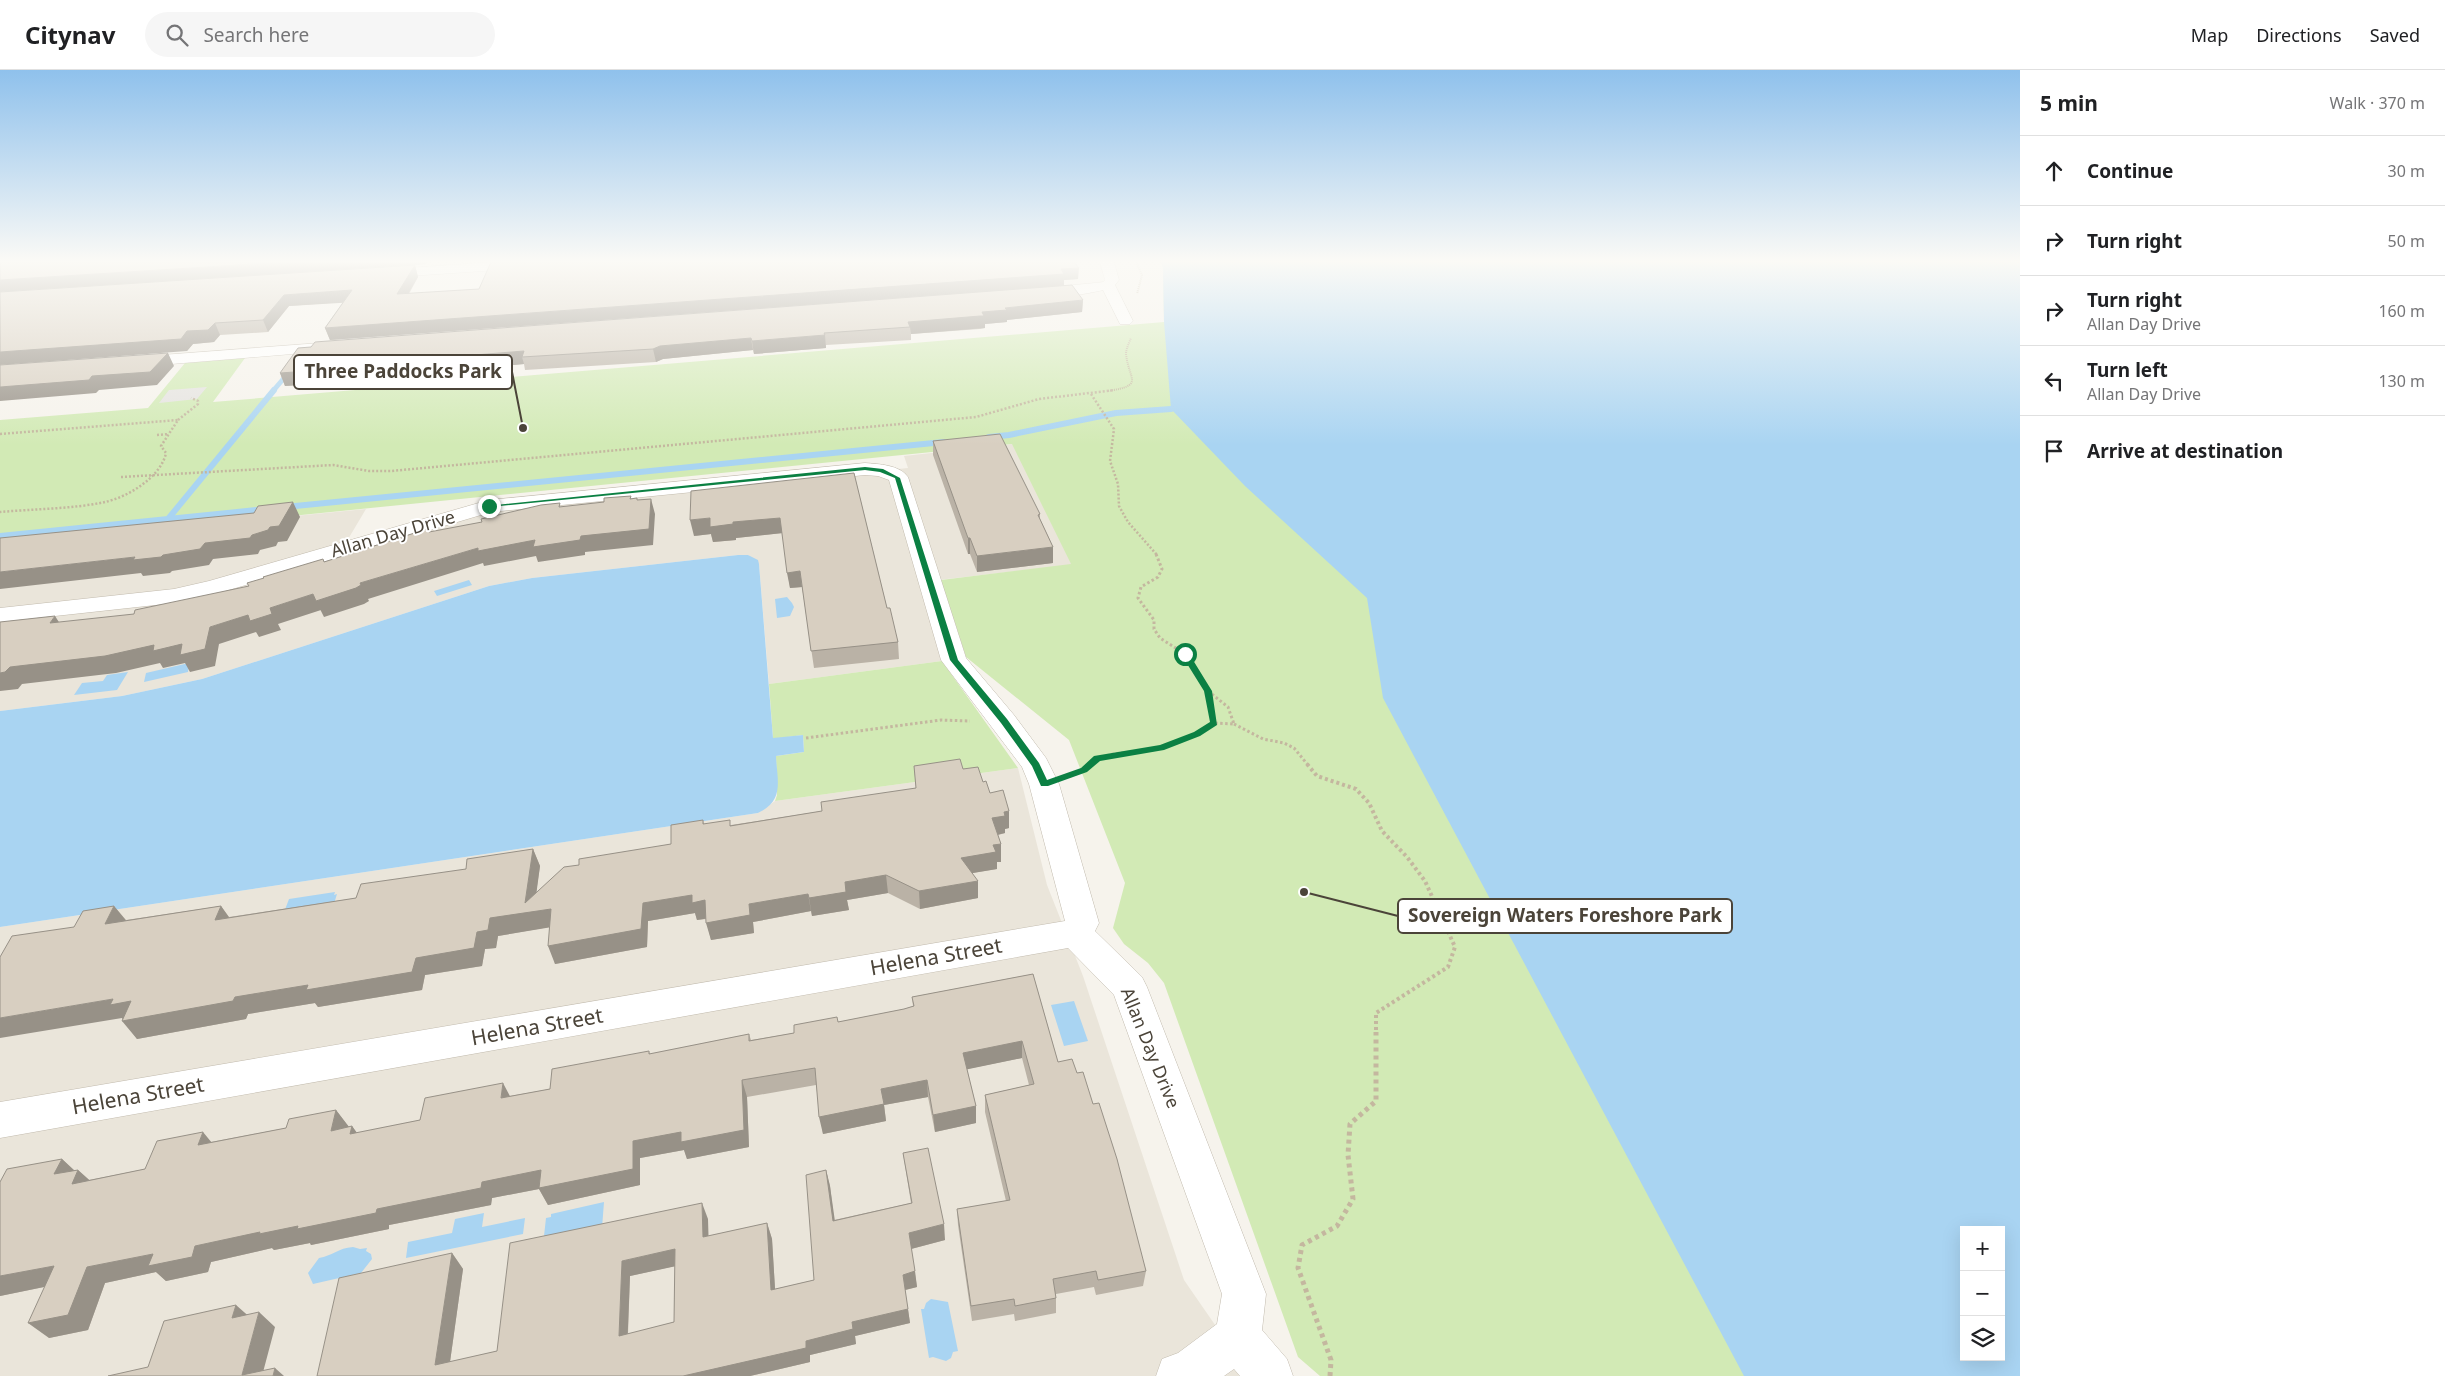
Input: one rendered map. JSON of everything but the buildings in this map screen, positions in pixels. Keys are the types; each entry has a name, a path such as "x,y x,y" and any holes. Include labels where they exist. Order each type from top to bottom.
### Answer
{"street":[{"path":"118,363 354,345"},
{"name":"Allan Day Drive","path":"0,615 137,601 198,590 489,506 865,469 881,470 898,478 954,660 1036,765 1044,784 1082,923 1074,933 1129,987 1244,1294 1238,1336"},
{"name":"Helena Street","path":"0,1120 1074,933"},
{"path":"1180,1376 1190,1373 1238,1336 1270,1376"}],"path":[{"path":"122,478 333,465 369,471 391,471 976,417 1039,399 1091,394 1114,429 1115,436 1110,461 1118,484 1119,506 1128,522 1159,558 1162,570 1158,577 1141,587 1138,598 1154,620 1154,629 1160,638 1185,654 1208,691 1228,707 1234,724"},
{"path":"0,512 106,502 136,489 152,476 164,462 166,453 161,446 178,420 198,404 198,400 191,398"},
{"path":"0,434 178,420"},
{"path":"157,435 169,434"},
{"path":"1208,691 1214,723"},
{"path":"806,738 941,720 972,721 993,710"},
{"path":"1044,784 1084,770 1097,758 1161,748 1197,734 1214,723 1234,724 1263,739 1284,743 1294,748 1317,776 1356,789 1369,803 1382,830 1407,857 1425,881 1455,947 1448,968 1376,1014 1376,1101 1350,1124 1348,1155 1353,1199 1337,1226 1302,1245 1298,1268 1331,1360 1330,1376"}],"shaded area":[{"path":"207,387 197,399 159,403 169,390"},
{"path":"1013,444 1072,565 920,582 942,661 769,684 759,564 748,555 738,555 532,578 489,586 202,679 122,696 0,711 0,545 366,509 338,556 481,514 518,508 908,468 904,456"},
{"path":"1018,768 1047,885 1083,976 1184,1280 1231,1348 1239,1376 0,1376 0,927 758,813 775,801"}],"green space":[{"path":"1153,323 1243,323 1990,879 2020,1376 1320,1376 1298,1357 1164,983 1148,963 1124,944 1113,928 1125,883 1069,740 966,657 941,580 1071,564 1012,444 0,545 0,420 148,408 185,363 245,358 213,402"},
{"path":"942,661 1018,768 775,801 777,795 776,756 804,752 803,735 773,739 769,684"}],"water":[{"path":"1164,323 2020,323 2020,1376 1744,1376 1383,698 1367,598 1245,486 1171,409"},
{"path":"748,555 758,560 759,564 773,738 803,735 804,752 776,756 778,789 776,796 767,808 758,813 0,927 0,711 122,696 202,679 489,586 532,578"},
{"path":"469,580 472,585 437,596 434,591"},
{"path":"787,597 794,607 790,616 777,618 775,599"},
{"path":"189,663 188,672 144,682 146,673"},
{"path":"128,672 117,690 74,695 82,683 103,681 107,675"},
{"path":"335,892 334,895 337,894 333,907 283,915 289,899"},
{"path":"1074,1001 1088,1041 1064,1046 1051,1005"},
{"path":"604,1202 602,1228 544,1236 546,1218 551,1217 551,1214"},
{"path":"484,1213 482,1227 525,1218 523,1234 406,1258 408,1242 452,1233 455,1219"},
{"path":"353,1247 367,1248 366,1251 371,1254 372,1259 361,1273 313,1284 308,1273 319,1258"},
{"path":"931,1299 948,1302 958,1351 953,1352 951,1358 946,1361 933,1357 929,1358 921,1309 924,1309 926,1303"}],"waterway":[{"path":"273,391 290,371"},
{"path":"168,519 274,390"},
{"path":"989,437 1009,435 1116,413 1171,409"},
{"path":"285,507 944,442"},
{"path":"0,536 267,509"}],"place":[{"name":"Three Paddocks Park","path":"523,428"},
{"name":"Sovereign Waters Foreshore Park","path":"1304,892"}],"route":[{"path":"489,506 865,469 881,470 890,473 898,478 954,660 993,710 1004,721 1036,765 1044,784 1084,770 1097,758 1161,748 1197,734 1214,723 1208,691 1194,665 1185,654"}]}
